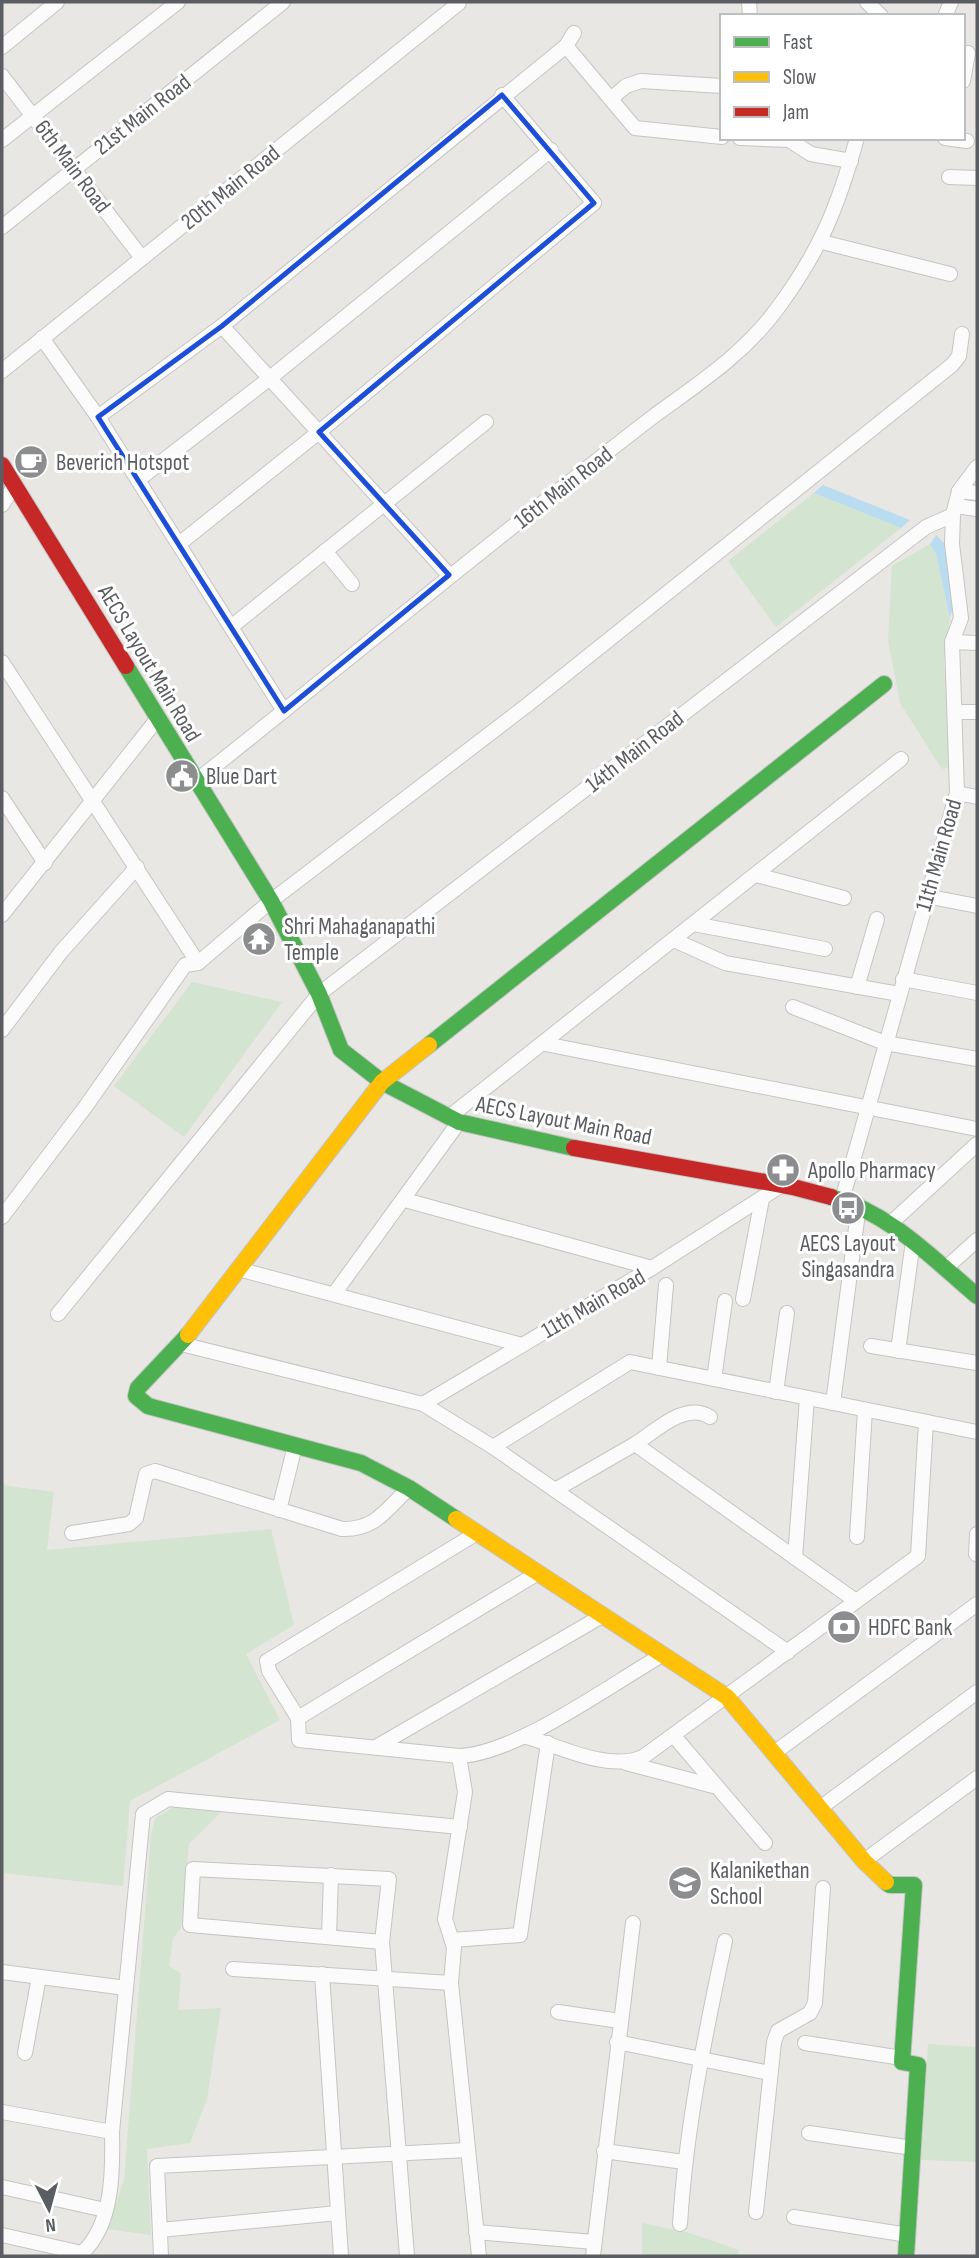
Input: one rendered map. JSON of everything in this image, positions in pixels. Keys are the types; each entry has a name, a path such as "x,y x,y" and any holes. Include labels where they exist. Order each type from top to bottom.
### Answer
{"street":[{"path":"2,47 57,2"},
{"path":"2,140 178,2"},
{"name":"21st Main Road","path":"2,227 283,2"},
{"name":"20th Main Road","path":"2,371 459,3"},
{"path":"98,416 222,326 502,95 566,46 574,33"},
{"path":"566,46 635,128 720,137"},
{"path":"965,73 970,53"},
{"name":"6th Main Road","path":"2,75 142,258"},
{"path":"612,98 626,86 641,81 720,86"},
{"path":"179,544 319,432 594,203 502,95"},
{"path":"773,140 789,141 811,154 850,162"},
{"name":"16th Main Road","path":"196,781 449,575 749,342 777,310 822,242 840,199 856,140"},
{"path":"960,140 967,141"},
{"path":"138,480 270,378 551,150"},
{"path":"949,177 977,178"},
{"path":"822,242 950,274"},
{"path":"222,326 449,575"},
{"path":"2,1217 86,1106 185,965 198,963 271,901 526,706 805,485 952,365 959,356 962,334"},
{"path":"42,338 98,416 284,711"},
{"path":"231,627 486,422"},
{"name":"AECS Layout Main Road","path":"2,465 271,901 319,994 341,1049 382,1082 454,1119 538,1142 782,1185 859,1205 891,1223 947,1267 977,1296"},
{"path":"956,504 977,467"},
{"path":"2,505 15,486"},
{"path":"956,504 977,493"},
{"path":"956,504 977,509"},
{"name":"14th Main Road","path":"58,1314 319,994 956,504"},
{"name":"11th Main Road","path":"842,1199 957,793 956,629 952,544 956,504"},
{"path":"325,551 352,584"},
{"path":"956,629 977,643"},
{"path":"2,662 198,963"},
{"path":"884,684 382,1082 181,1344 138,1388 136,1396 141,1402 361,1464 409,1489 727,1697 864,1861 890,1885 914,1885 902,2057 902,2062 918,2065 906,2256"},
{"path":"956,712 977,712"},
{"path":"2,915 158,718"},
{"path":"334,1294 405,1200 454,1119 901,759"},
{"path":"957,793 977,797"},
{"path":"3,802 45,863"},
{"path":"2,1030 61,952 137,867"},
{"path":"756,875 844,898"},
{"path":"926,896 977,906"},
{"path":"857,987 877,919"},
{"path":"694,924 825,949"},
{"path":"674,940 725,963 899,994"},
{"path":"903,979 977,992"},
{"path":"793,1007 886,1043 977,1059"},
{"path":"545,1044 867,1110 977,1129"},
{"path":"891,1223 977,1144"},
{"name":"11th Main Road","path":"423,1404 652,1268 782,1185"},
{"path":"743,1299 762,1199"},
{"path":"405,1200 652,1268"},
{"path":"833,1403 859,1205"},
{"path":"947,1267 977,1240"},
{"path":"898,1351 913,1241"},
{"path":"239,1269 522,1345"},
{"path":"659,1368 666,1285"},
{"path":"714,1379 725,1301"},
{"path":"776,1392 786,1313"},
{"path":"181,1344 423,1404 493,1447 788,1652"},
{"path":"871,1346 977,1363"},
{"path":"493,1447 630,1362 977,1432"},
{"path":"795,1558 807,1398"},
{"path":"555,1490 684,1412 697,1410 710,1417"},
{"path":"857,1537 865,1410"},
{"path":"625,1762 650,1754 918,1556 926,1422"},
{"path":"635,1444 856,1601"},
{"path":"279,1510 295,1446"},
{"path":"72,1533 129,1524 136,1518 142,1480 146,1474 155,1471 342,1529 358,1530 370,1525 409,1489"},
{"path":"477,1533 267,1661 269,1671 298,1718 299,1740 459,1756 495,1751 662,1655"},
{"path":"976,1554 977,1534"},
{"path":"298,1718 538,1573"},
{"path":"774,1753 977,1604"},
{"path":"376,1748 602,1616"},
{"path":"820,1808 977,1692"},
{"path":"524,1736 606,1761 625,1762 717,1787"},
{"path":"674,1736 765,1843"},
{"path":"452,1940 520,1935 548,1743"},
{"path":"459,1756 465,1792 446,1919 452,1940 451,1983 479,2256"},
{"path":"864,1861 977,1779"},
{"path":"2,2235 82,2253 92,2244 106,2210 113,2166 112,2132 143,1814 167,1799 460,1827"},
{"path":"382,1942 190,1925 194,1869 389,1879 382,1942 387,1978 407,2256"},
{"path":"329,1937 331,1875"},
{"path":"755,2212 770,2073 778,2031 810,2013 815,2003 823,1888"},
{"path":"476,2232 593,2249 633,1923"},
{"path":"680,2224 684,2162 700,2059 725,1941"},
{"path":"233,1969 451,1983"},
{"path":"2,1972 126,1989"},
{"path":"322,1974 341,2256"},
{"path":"25,2053 39,1977"},
{"path":"558,2012 620,2021"},
{"path":"617,2042 770,2073"},
{"path":"805,2043 902,2057"},
{"path":"2,2112 112,2132"},
{"path":"809,2133 913,2148"},
{"path":"161,2256 157,2166 467,2150"},
{"path":"604,2151 684,2162"},
{"path":"2,2187 106,2210"},
{"path":"160,2230 338,2213"},
{"path":"794,2217 908,2235"}],"highlighted area":[{"path":"502,95 594,203 319,432 449,575 284,711 98,417 222,326"}],"green space":[{"path":"814,493 901,528 776,627 728,561"},
{"path":"930,544 936,554 950,617 944,660 950,767 942,769 900,703 888,640 892,566"},
{"path":"192,982 282,1002 184,1137 114,1086"},
{"path":"2,1485 54,1492 47,1550 271,1529 294,1625 246,1654 280,1720 130,1801 123,1886 2,1873"},
{"path":"175,1806 221,1812 189,1844 181,1928 173,1938 169,1966 181,1974 178,2010 221,2008 207,2099 190,2143 147,2149 151,2235 107,2229 124,2180 151,1835 155,1818"},
{"path":"928,2044 977,2047 977,2162 921,2160"},
{"path":"642,2223 690,2233 739,2250 738,2256 642,2256"}],"water":[{"path":"823,485 910,520 901,528 814,493"},
{"path":"936,535 945,544 956,599 950,617 936,554 930,544"}],"traffic: fast":[{"path":"126,666 271,901 319,994 341,1050 382,1082 459,1122 574,1148"},
{"path":"429,1045 884,684"},
{"path":"831,1197 852,1204 891,1225 977,1296"},
{"path":"188,1335 138,1388 136,1396 148,1406 361,1463 409,1488 456,1519"},
{"path":"886,1882 890,1885 914,1885 902,2062 918,2065 906,2256"}],"traffic: slow":[{"path":"188,1335 382,1082 429,1045"},
{"path":"456,1519 727,1697 864,1861 886,1882"}],"traffic: jam":[{"path":"2,465 126,666"},
{"path":"574,1148 793,1187 831,1197"}],"place":[{"name":"Beverich Hotspot","path":"31,462"},
{"name":"Blue Dart","path":"182,776"},
{"name":"Shri Mahaganapathi Temple","path":"259,939"},
{"name":"Apollo Pharmacy","path":"783,1170"},
{"name":"AECS Layout Singasandra","path":"848,1208"},
{"name":"HDFC Bank","path":"844,1627"},
{"name":"Kalanikethan School","path":"685,1883"}]}
